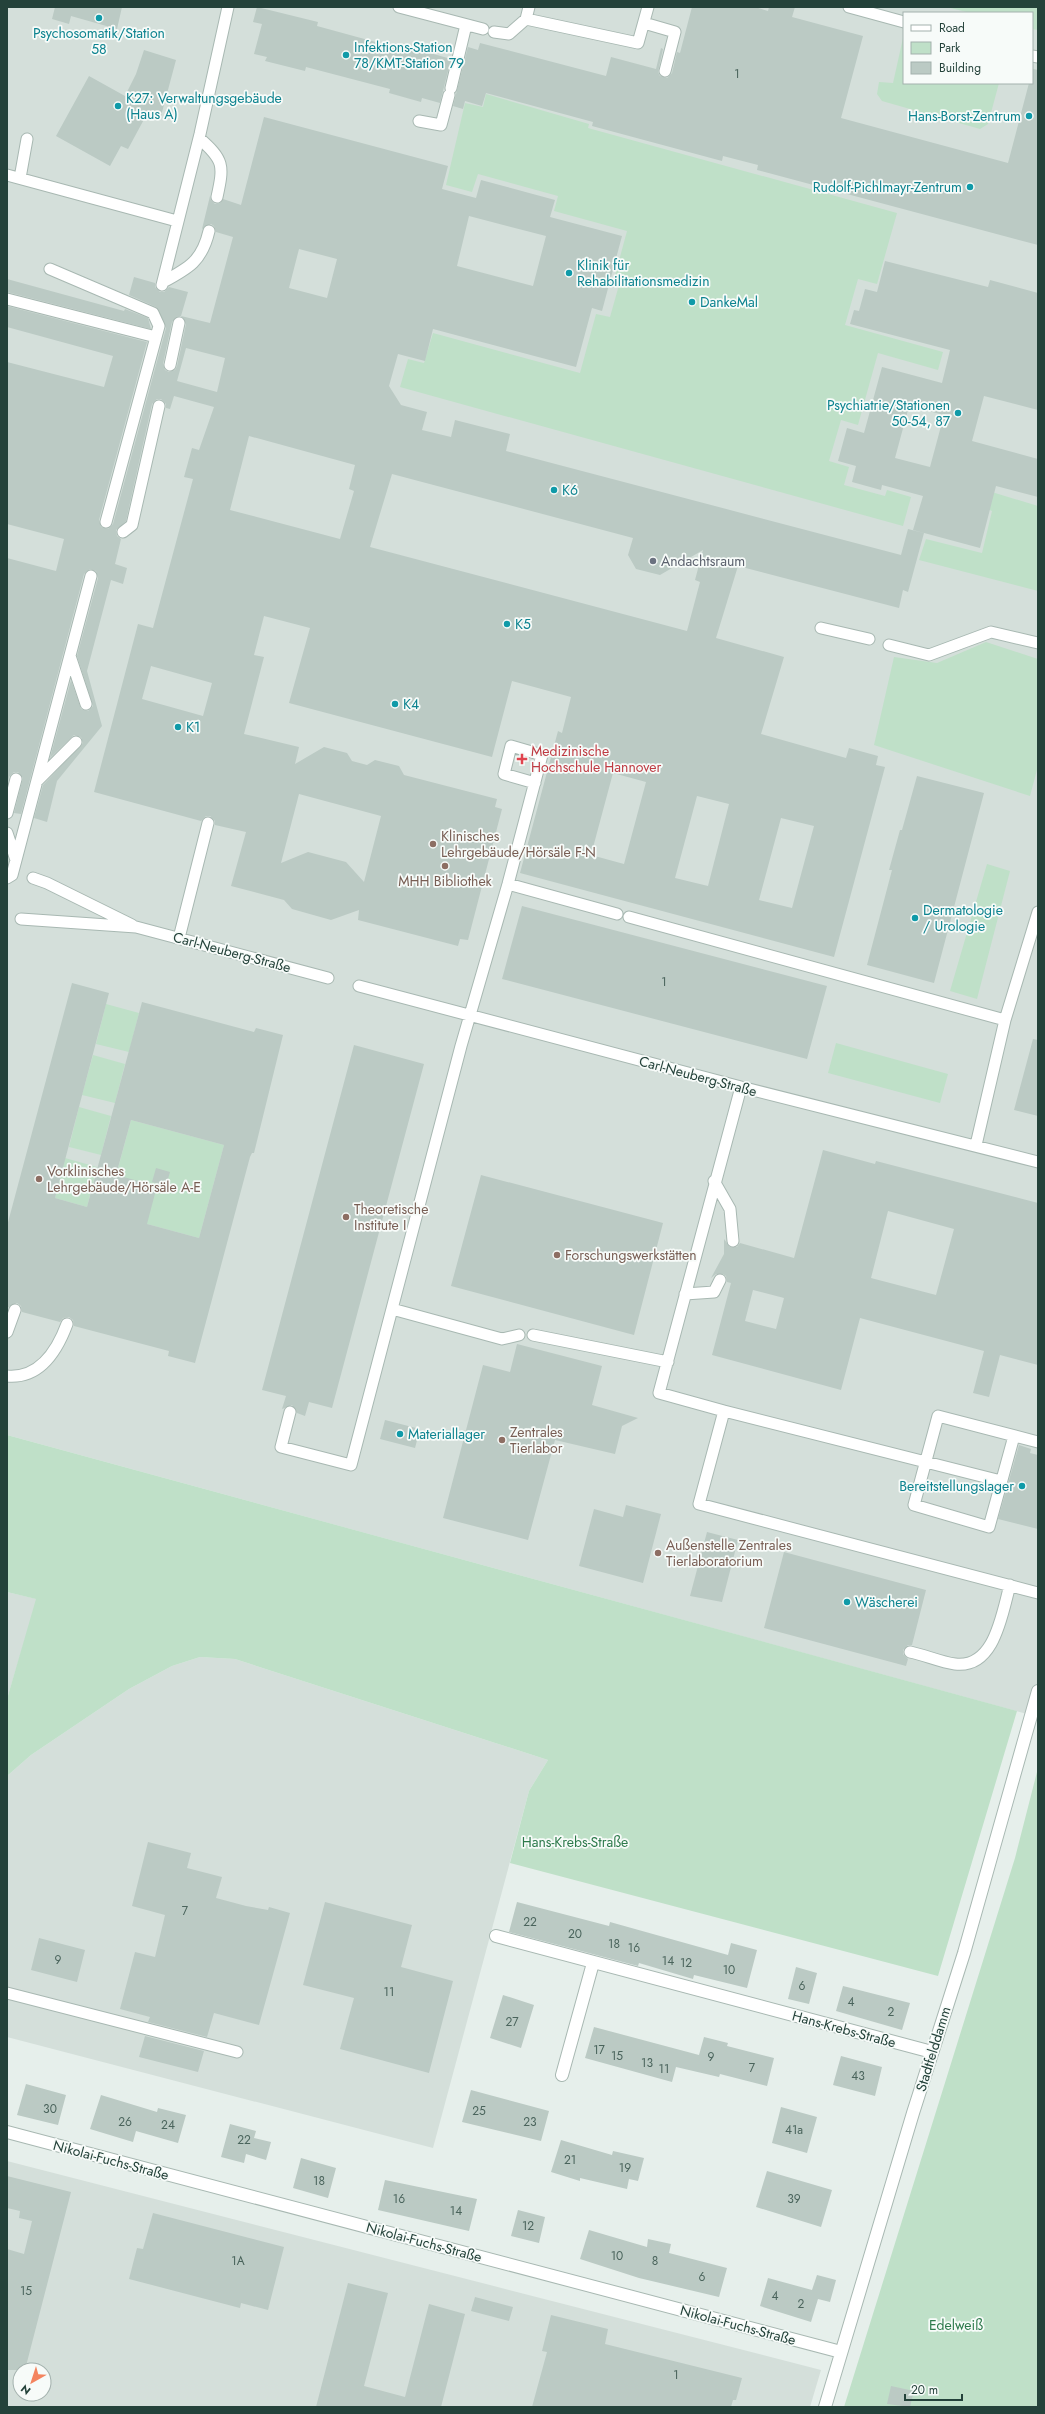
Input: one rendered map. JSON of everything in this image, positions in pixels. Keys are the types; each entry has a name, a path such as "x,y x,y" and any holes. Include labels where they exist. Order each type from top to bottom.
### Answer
{"street":[{"name":"Stadtfelddamm","path":"825,2407 932,2052 964,1953 1038,1691"},
{"name":"Hans-Krebs-Straße","path":"496,1936 932,2052"},
{"path":"562,2075 593,1963"},
{"name":"Nikolai-Fuchs-Straße","path":"7,2132 842,2352"}],"lane":[{"path":"209,231 205,248 190,268 162,284 199,138 228,7"},
{"path":"399,7 483,29"},
{"path":"494,32 509,34 526,19 529,7"},
{"path":"526,19 638,43 648,7"},
{"path":"849,7 903,22"},
{"path":"644,23 675,32 665,71"},
{"path":"419,121 441,125 466,25"},
{"path":"199,138 216,153 222,171 217,197"},
{"path":"20,178 27,139"},
{"path":"7,175 178,221"},
{"path":"50,269 153,313 159,326 106,522"},
{"path":"7,298 156,336"},
{"path":"170,365 180,323"},
{"path":"123,532 132,525 159,406"},
{"path":"7,878 12,875 91,576"},
{"path":"822,628 868,639"},
{"path":"889,645 929,655 991,632 1038,643"},
{"path":"70,656 86,704"},
{"path":"37,782 76,742"},
{"path":"7,813 16,779"},
{"path":"290,1412 281,1447 351,1465 470,1015 508,884 535,783"},
{"path":"179,938 208,823"},
{"path":"7,833 16,860"},
{"name":"Carl-Neuberg-Straße","path":"33,878 47,883 136,927"},
{"path":"508,884 618,914"},
{"path":"976,1145 1005,1020 1038,912"},
{"path":"629,917 1005,1020"},
{"name":"Carl-Neuberg-Straße","path":"21,919 136,927 328,978"},
{"name":"Carl-Neuberg-Straße","path":"359,986 741,1087 976,1145 1038,1162"},
{"path":"741,1087 714,1181 659,1394 1002,1481"},
{"path":"714,1181 730,1209 732,1241"},
{"path":"685,1294 714,1292 720,1280"},
{"path":"392,1309 502,1339 519,1335"},
{"path":"7,1332 15,1310"},
{"path":"7,1376 29,1373 44,1364 54,1353 67,1324"},
{"path":"533,1335 668,1362"},
{"path":"724,1411 699,1504 1038,1592"},
{"path":"1014,1436 989,1527 914,1505 938,1416 1038,1442"},
{"path":"910,1652 955,1664 968,1663 984,1655 996,1633 1010,1585"},
{"path":"7,1993 237,2052"}],"shaded area":[{"name":"Medizinische Hochschule Hannover","path":"7,7 1038,7 1038,1717 7,1435"},
{"path":"7,1592 37,1599 7,1699"},
{"path":"200,1657 235,1659 548,1760 529,1791 433,2148 7,2037 7,1776 31,1755 129,1689 172,1666"},
{"path":"7,2161 821,2370 810,2407 7,2407"}],"green space":[{"path":"947,7 1038,7 1038,30 1033,29 1033,12 966,12"},
{"path":"903,38 903,84 999,84 988,124 980,129 882,101 877,94 879,82 893,83"},
{"path":"486,94 589,124 588,128 897,213 877,284 858,279 845,325 943,352 938,370 878,353 858,425 841,420 829,461 849,467 844,485 885,496 887,490 911,497 903,526 400,387 408,359 424,363 433,333 580,373 596,314 610,317 619,285 613,283 627,231 554,211 558,196 478,174 472,192 446,185 465,103 483,107"},
{"path":"972,486 1038,506 1038,591 919,560 926,539 982,553 992,511 970,502"},
{"path":"986,642 1038,659 1038,766 1030,796 874,745 894,657 937,663"},
{"path":"987,864 1010,871 977,999 950,991"},
{"path":"106,1004 139,1013 129,1052 96,1044"},
{"path":"836,1043 948,1074 940,1103 828,1073"},
{"path":"93,1055 125,1064 115,1103 82,1095"},
{"path":"79,1107 111,1116 101,1155 69,1147"},
{"path":"131,1120 224,1145 199,1238 106,1213"},
{"path":"65,1158 97,1167 87,1207 55,1198"},
{"path":"7,1435 1017,1711 938,1976 510,1863 529,1791 548,1760 235,1659 200,1657 172,1666 129,1689 31,1755 7,1776 7,1699 36,1599 7,1592"},
{"name":"Edelweiß","path":"1038,1768 1038,2407 844,2407 1015,1858"}],"building":[{"name":"Psychosomatik/Station 58","path":"55,7 122,7 117,29 71,16 69,24 52,19"},
{"name":"Infektions-Station 78/KMT-Station 79","path":"257,7 318,22 317,26 401,49 402,45 451,59 440,103 422,98 421,102 389,93 390,89 306,67 305,71 265,61 267,57 254,54 262,24 253,22"},
{"path":"692,7 755,7 768,11 769,7 795,7 792,17 863,36 841,118 1008,163 1029,84 1033,84 1033,69 1038,70 1038,245 757,170 758,165 723,156 722,161 592,126 593,122 486,93 482,106 465,101 463,109 453,106 468,47 478,50 480,43 606,76 611,57 656,69 661,48 663,49 658,72 660,76 667,78 672,73 677,52 680,53"},
{"name":"K27: Verwaltungsgebäude (Haus A)","path":"144,50 176,60 161,116 148,112 128,149 121,146 110,166 56,136 89,76 125,96 136,74"},
{"path":"264,117 448,166 442,189 476,198 481,180 555,200 550,217 622,236 602,311 592,308 576,367 433,329 425,361 398,354 389,386 401,405 427,412 422,430 451,437 455,420 510,434 506,451 901,555 908,529 924,533 908,592 903,590 899,608 738,566 716,638 784,657 761,734 846,758 849,748 878,756 876,765 885,767 834,957 520,873 558,731 562,733 571,697 512,681 492,757 289,703 310,628 264,616 254,655 264,657 244,734 299,747 295,764 324,747 347,753 352,761 367,765 375,760 399,766 404,775 497,799 495,807 502,809 468,940 460,939 458,946 358,920 359,910 331,920 292,909 284,900 231,886 246,832 215,825 215,821 210,816 206,816 201,821 94,792 138,624 153,628 193,479 184,477 192,448 199,450 214,407 174,396 170,409 166,408 166,404 161,399 157,399 152,404 126,521 116,530 117,536 121,539 115,564 127,568 123,584 111,580 87,671 102,726 57,781 47,822 34,818 43,785 83,743 81,737 74,735 50,758 71,680 81,709 88,711 93,706 77,656 98,578 96,571 90,569 84,574 21,814 14,813 23,778 18,772 14,772 9,777 7,786 7,558 56,571 64,539 7,524 7,362 104,387 113,356 7,327 7,306 147,342 99,520 101,527 108,529 113,524 166,328 156,307 129,295 134,277 155,283 155,287 160,292 164,292 169,287 188,292 181,316 210,323 233,237 216,232 214,226 211,224 202,229 210,196 211,200 215,204 220,203 223,199 241,205","holes":["469,216 546,236 533,286 457,266","299,249 337,259 327,298 289,288","181,316 186,324 177,366 175,370 169,372 165,370 163,364 172,322 176,317","186,348 225,358 217,392 177,381","249,436 355,465 349,489 354,491 340,539 230,510","392,474 633,538 628,555 636,569 660,575 703,550 695,580 700,582 687,631 370,547","151,666 212,683 203,716 142,699","613,773 646,782 624,864 591,855","299,794 381,816 364,882 346,862 308,852 281,863","697,796 729,804 708,886 675,878","781,818 814,826 792,908 759,900"]},
{"name":"Psychiatrie/Stationen 50-54, 87","path":"885,261 988,287 990,280 1038,293 1038,410 984,396 972,441 1038,459 1038,497 996,486 980,548 913,530 923,496 882,485 881,490 852,482 856,466 838,461 847,428 864,433 882,367 942,383 950,350 850,324 854,310 859,311 865,289 877,292","holes":["909,406 944,415 930,467 895,458"]},
{"path":"7,279 124,311 125,309 148,318 151,329 7,292"},
{"name":"Dermatologie / Urologie","path":"917,776 984,793 934,983 867,965 892,870 889,870"},
{"path":"522,906 827,986 807,1059 502,979"},
{"name":"Vorklinisches Lehrgebäude/Hörsäle A-E","path":"72,983 109,993 55,1198 87,1207 142,1002 254,1032 256,1028 283,1035 254,1153 252,1153 250,1157 195,1363 168,1356 169,1351 74,1326 73,1320 69,1317 63,1318 60,1322 22,1312 21,1306 17,1303 7,1308 7,1226","holes":["131,1120 224,1145 199,1238 147,1224 157,1186 116,1175"]},
{"path":"1033,1039 1038,1040 1038,1116 1014,1110"},
{"name":"Theoretische Institute I","path":"354,1045 424,1064 332,1408 309,1402 305,1416 297,1413 292,1405 282,1409 286,1396 262,1390"},
{"path":"823,1150 875,1164 876,1161 1038,1203 1038,1365 1000,1355 989,1397 973,1393 984,1351 860,1318 841,1390 712,1355 731,1283 727,1282 726,1276 723,1274 716,1274 711,1278 724,1254 724,1239 730,1247 737,1247 740,1243 794,1258","holes":["888,1211 954,1229 936,1295 871,1278","753,1290 784,1298 776,1329 745,1321"]},
{"path":"156,1168 170,1172 166,1186 152,1182"},
{"name":"Forschungswerkstätten","path":"481,1175 663,1223 634,1335 451,1286"},
{"name":"Zentrales Tierlabor","path":"517,1344 602,1366 592,1405 638,1418 622,1426 615,1454 555,1440 528,1540 443,1518 483,1365 510,1372"},
{"name":"Materiallager","path":"385,1420 420,1429 415,1448 380,1439"},
{"name":"Bereitstellungslager","path":"1019,1445 1031,1449 1030,1453 1038,1455 1038,1529 998,1519"},
{"path":"626,1505 661,1514 643,1583 579,1566 594,1509 623,1517"},
{"path":"707,1532 738,1540 722,1602 690,1596"},
{"name":"Wäscherei","path":"784,1552 926,1590 912,1645 908,1645 903,1650 903,1654 908,1659 906,1666 764,1628"},
{"path":"148,1842 191,1853 187,1868 222,1877 216,1898 246,1906 268,1910 269,1907 290,1913 259,2025 214,2013 207,2037 148,2022 150,2017 120,2009 135,1952 155,1957 165,1915 132,1906"},
{"path":"325,1902 412,1925 401,1967 453,1981 429,2073 340,2049 354,1998 303,1985"},
{"path":"517,1902 609,1926 610,1922 728,1955 731,1943 757,1950 747,1988 694,1975 693,1979 639,1963 638,1966 509,1932"},
{"path":"39,1938 85,1950 77,1982 31,1970"},
{"path":"796,1967 817,1973 809,2004 788,1999"},
{"path":"843,1986 910,2003 902,2030 836,2011"},
{"path":"503,1995 534,2005 521,2048 490,2038"},
{"path":"594,2027 699,2055 704,2037 728,2043 727,2046 774,2058 767,2086 720,2074 719,2077 676,2067 672,2082 585,2058"},
{"path":"145,2036 204,2051 198,2072 139,2057"},
{"path":"841,2056 882,2067 875,2096 833,2085"},
{"path":"26,2084 66,2095 58,2125 17,2115"},
{"path":"471,2090 549,2111 541,2141 462,2122"},
{"path":"101,2095 157,2112 158,2108 186,2115 178,2143 136,2131 133,2142 90,2129"},
{"path":"781,2107 817,2117 807,2153 772,2143"},
{"path":"230,2124 256,2131 254,2138 271,2142 266,2160 246,2154 244,2163 221,2157"},
{"path":"561,2140 612,2155 613,2151 644,2158 638,2181 629,2179 627,2189 580,2178 580,2181 551,2172"},
{"path":"301,2158 336,2168 328,2198 293,2188"},
{"path":"767,2171 832,2190 821,2227 756,2207"},
{"path":"7,2176 71,2192 27,2362 12,2362 12,2370 7,2370 7,2249 24,2254 32,2221 19,2218 20,2211 7,2208"},
{"path":"385,2180 477,2199 469,2231 378,2210"},
{"path":"518,2210 545,2217 539,2243 511,2236"},
{"path":"153,2213 284,2247 268,2310 241,2303 240,2308 129,2279 137,2248 143,2249"},
{"path":"589,2230 647,2247 648,2239 671,2244 669,2253 727,2268 719,2297 639,2278 580,2259"},
{"path":"817,2275 836,2280 830,2302 818,2299 811,2322 760,2306 768,2278 812,2290"},
{"path":"348,2283 388,2293 364,2386 405,2397 429,2304 465,2314 441,2407 316,2407"},
{"path":"475,2297 513,2307 509,2321 471,2311"},
{"path":"551,2315 608,2329 605,2344 742,2378 736,2400 733,2400 731,2407 532,2407 547,2352 542,2351"},
{"path":"891,2386 914,2391 910,2407 887,2404"}],"place":[{"name":"Psychosomatik/Station 58","path":"99,18"},
{"name":"Infektions-Station 78/KMT-Station 79","path":"346,55"},
{"name":"K27: Verwaltungsgebäude (Haus A)","path":"118,106"},
{"name":"Hans-Borst-Zentrum","path":"1029,116"},
{"name":"Rudolf-Pichlmayr-Zentrum","path":"970,187"},
{"name":"Klinik für Rehabilitationsmedizin","path":"569,273"},
{"name":"DankeMal","path":"692,302"},
{"name":"Psychiatrie/Stationen 50-54, 87","path":"958,413"},
{"name":"K6","path":"554,490"},
{"name":"Andachtsraum","path":"653,561"},
{"name":"K5","path":"507,624"},
{"name":"K4","path":"395,704"},
{"name":"K1","path":"178,727"},
{"name":"Medizinische Hochschule Hannover","path":"522,759"},
{"name":"Klinisches Lehrgebäude/Hörsäle F-N","path":"433,844"},
{"name":"MHH Bibliothek","path":"445,866"},
{"name":"Dermatologie / Urologie","path":"915,918"},
{"name":"Vorklinisches Lehrgebäude/Hörsäle A-E","path":"39,1179"},
{"name":"Theoretische Institute I","path":"346,1217"},
{"name":"Forschungswerkstätten","path":"557,1255"},
{"name":"Materiallager","path":"400,1434"},
{"name":"Zentrales Tierlabor","path":"502,1440"},
{"name":"Bereitstellungslager","path":"1022,1486"},
{"name":"Außenstelle Zentrales Tierlaboratorium","path":"658,1553"},
{"name":"Wäscherei","path":"847,1602"}]}
